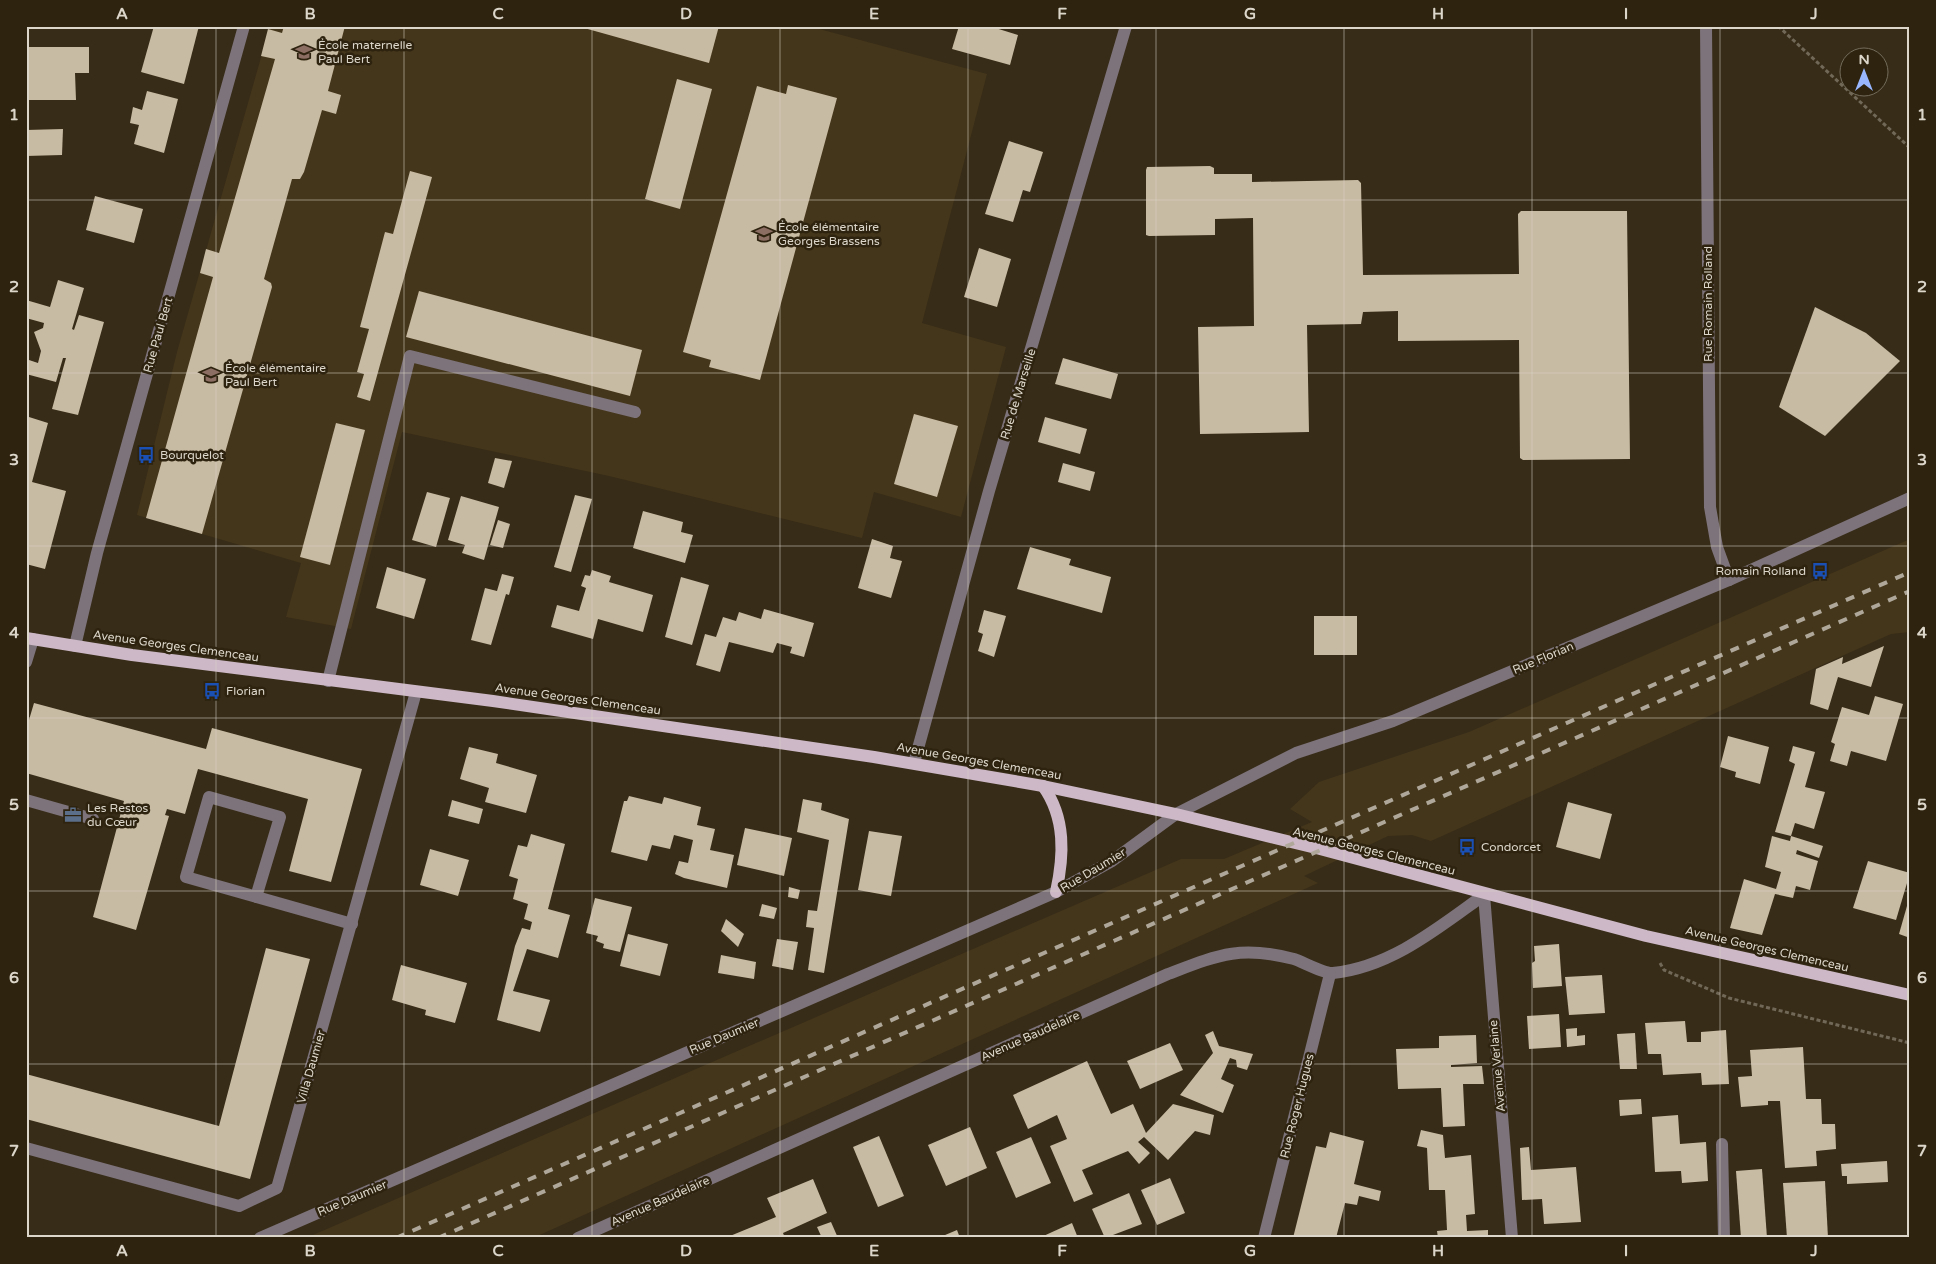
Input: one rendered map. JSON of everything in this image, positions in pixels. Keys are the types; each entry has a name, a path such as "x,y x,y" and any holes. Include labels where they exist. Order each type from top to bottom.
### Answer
{"main road":[{"name":"Avenue Georges Clemenceau","path":"29,639 132,656 503,702 914,763 1043,786 1176,814 1329,852 1484,895 1646,936 1910,996"},
{"path":"1043,786 1051,797 1060,826 1062,867 1056,892"}],"street":[{"name":"Rue Paul Bert","path":"75,646 97,553 244,26"},
{"name":"Rue de Marseille","path":"914,763 989,491 1126,26"},
{"name":"Rue Romain Rolland","path":"1706,26 1710,507 1717,547 1728,580"},
{"path":"328,681 410,356 635,412"},
{"name":"Rue Florian","path":"1176,814 1296,753 1393,721 1728,580 1910,498"},
{"path":"26,662 29,639"},
{"name":"Villa Daumier","path":"26,1148 239,1206 277,1188 416,692"},
{"path":"256,897 280,817 209,797 186,877 256,897 352,924"},
{"path":"26,800 94,819"},
{"name":"Rue Daumier","path":"260,1238 1056,892 1112,862 1176,814"},
{"path":"1330,974 1372,963 1405,949 1484,895"},
{"name":"Avenue Verlaine","path":"1484,895 1512,1238"},
{"name":"Avenue Baudelaire","path":"578,1238 1159,978 1216,956 1248,951 1280,956 1306,962 1330,974"},
{"name":"Rue Roger Hugues","path":"1264,1238 1330,974"},
{"path":"1722,1144 1724,1238"}],"path":[{"path":"1778,26 1910,148"},
{"path":"1646,936 1664,970 1729,998 1910,1043"}],"shaded area":[{"path":"270,26 808,26 987,74 922,323 1006,347 961,517 874,492 862,538 609,476 402,432 351,629 286,617 301,563 137,515 177,352"},
{"path":"1910,539 1910,632 1891,634 1431,841 1412,835 1388,836 1304,876 1318,883 533,1238 306,1238 1181,859 1224,859 1312,822 1290,809 1319,782 1469,732"}],"building":[{"path":"154,26 199,26 184,84 141,72"},
{"path":"284,26 345,26 328,91 341,95 336,114 322,110 304,172 300,179 292,179 264,279 271,283 272,287 202,534 146,518 213,277 200,273 206,249 219,253 275,59 261,56 268,29 282,33"},
{"path":"577,26 719,26 709,63"},
{"path":"959,26 989,26 1018,35 1010,65 952,49"},
{"path":"26,47 89,47 89,73 75,73 76,100 26,100"},
{"path":"677,79 712,89 680,209 645,199"},
{"path":"788,85 837,98 760,380 709,367 711,360 683,352 757,86 786,94"},
{"path":"147,91 178,99 164,153 134,144 139,125 130,123 133,107 142,110"},
{"path":"63,129 62,155 26,156 26,130"},
{"path":"1009,141 1043,152 1030,192 1023,190 1013,222 985,214"},
{"path":"1210,166 1214,168 1214,174 1252,174 1252,182 1358,180 1361,183 1363,275 1519,274 1518,214 1521,211 1627,211 1630,459 1523,460 1520,458 1519,340 1398,341 1398,311 1363,312 1361,324 1307,325 1309,432 1200,434 1198,327 1254,326 1253,218 1215,219 1215,235 1146,235 1146,170 1147,167"},
{"path":"410,171 432,177 370,401 357,397 364,374 357,372 369,329 360,327 385,232 393,234"},
{"path":"95,196 143,209 134,243 86,230"},
{"path":"979,248 1011,259 997,307 964,297"},
{"path":"58,280 84,288 72,329 74,330 79,315 104,322 78,415 52,409 66,358 63,358 56,382 26,374 29,360 38,363 41,351 34,332 43,328 44,323 26,318 26,300 50,307"},
{"path":"419,291 642,350 630,396 406,337"},
{"path":"1815,307 1866,333 1900,361 1825,436 1779,407"},
{"path":"1063,358 1118,374 1111,399 1055,384"},
{"path":"914,414 958,426 937,497 894,484"},
{"path":"29,417 48,423 32,482 66,491 45,569 26,564 26,426"},
{"path":"1045,417 1087,429 1080,454 1038,442"},
{"path":"336,423 365,430 330,565 300,557"},
{"path":"495,458 512,461 504,488 488,483"},
{"path":"1063,463 1095,472 1090,491 1058,482"},
{"path":"427,492 450,498 436,547 412,540"},
{"path":"575,495 592,499 571,572 554,567"},
{"path":"461,496 499,507 484,560 462,553 465,545 448,540"},
{"path":"643,511 683,522 681,532 693,535 685,563 633,548"},
{"path":"498,520 510,524 503,548 490,545"},
{"path":"872,539 893,546 890,558 902,561 891,598 858,588"},
{"path":"1030,547 1071,559 1069,565 1111,577 1102,613 1017,589"},
{"path":"387,567 426,579 414,619 376,608"},
{"path":"592,570 611,576 609,582 653,595 643,632 598,619 593,639 551,627 557,605 579,611 586,588 581,586 585,575 590,576"},
{"path":"502,574 514,577 509,595 506,594 491,645 471,640 485,588 497,591"},
{"path":"681,577 709,585 692,645 665,637"},
{"path":"764,609 814,623 804,657 790,653 792,647 777,643 773,653 729,642 720,672 696,665 705,634 716,637 723,617 736,621 739,612 761,619"},
{"path":"984,610 1006,616 994,657 978,651 983,634 978,632"},
{"path":"1314,616 1357,616 1357,655 1314,655"},
{"path":"1884,646 1871,687 1838,677 1828,710 1810,704 1816,669 1843,657 1842,664"},
{"path":"1875,696 1903,704 1886,761 1851,751 1847,766 1830,761 1835,744 1831,742 1842,707 1869,715"},
{"path":"34,703 206,749 212,728 362,769 331,882 289,871 308,799 198,769 185,814 167,809 165,815 169,816 136,930 93,917 124,801 26,773 26,730"},
{"path":"1728,736 1769,747 1760,784 1735,777 1736,772 1720,767"},
{"path":"1793,746 1815,752 1805,787 1825,792 1814,829 1795,823 1791,836 1775,832 1795,764 1789,761"},
{"path":"469,747 498,754 496,763 537,775 526,813 485,802 489,788 460,779"},
{"path":"629,796 662,804 664,797 701,807 697,825 715,829 710,850 734,855 727,888 684,878 675,874 679,861 688,863 693,840 674,835 670,849 652,845 647,861 611,852 624,801 627,801"},
{"path":"803,799 822,803 821,810 849,819 824,973 808,970 814,928 806,927 808,910 817,911 829,840 797,832"},
{"path":"452,800 483,809 479,824 448,816"},
{"path":"1568,802 1612,814 1600,859 1556,847"},
{"path":"745,828 792,838 784,876 737,865"},
{"path":"869,831 902,836 891,896 858,890"},
{"path":"531,834 565,844 548,909 570,915 558,958 527,949 513,991 550,1000 540,1032 497,1020 515,946 522,928 530,930 532,922 524,919 528,904 513,899 518,879 509,876 518,845 527,847"},
{"path":"1772,836 1790,841 1791,836 1823,846 1819,858 1797,850 1796,854 1818,861 1810,890 1796,886 1793,898 1775,894 1762,935 1730,928 1744,879 1776,889 1781,872 1765,867"},
{"path":"430,849 469,860 458,896 420,885"},
{"path":"1868,861 1910,873 1896,920 1853,908"},
{"path":"789,887 800,890 798,899 788,897"},
{"path":"595,898 632,907 620,952 603,948 604,944 596,941 598,936 586,933"},
{"path":"1910,899 1910,938 1899,934"},
{"path":"762,904 777,908 774,919 759,916"},
{"path":"726,919 744,934 738,947 721,931"},
{"path":"628,934 668,944 660,976 620,966"},
{"path":"777,939 798,942 793,970 772,966"},
{"path":"1559,944 1562,986 1533,988 1532,963 1535,961 1534,946"},
{"path":"266,948 310,959 250,1179 26,1119 26,1074 219,1126"},
{"path":"721,955 756,962 754,979 718,973"},
{"path":"401,965 467,983 455,1023 425,1015 426,1010 392,1000"},
{"path":"1602,975 1605,1013 1569,1015 1565,977"},
{"path":"1559,1014 1561,1047 1529,1049 1527,1016"},
{"path":"1685,1021 1687,1042 1701,1042 1701,1032 1726,1030 1729,1084 1702,1085 1701,1073 1663,1075 1661,1054 1648,1054 1645,1023"},
{"path":"1577,1028 1577,1036 1585,1035 1585,1045 1567,1047 1566,1029"},
{"path":"1213,1031 1219,1046 1253,1054 1247,1070 1237,1067 1236,1060 1230,1058 1221,1079 1234,1085 1223,1113 1180,1095 1213,1053 1205,1035"},
{"path":"1635,1033 1637,1069 1620,1069 1617,1034"},
{"path":"1476,1035 1477,1063 1451,1065 1451,1067 1482,1066 1484,1084 1463,1084 1465,1126 1443,1127 1441,1088 1398,1089 1396,1049 1439,1048 1439,1036"},
{"path":"1170,1043 1183,1070 1140,1089 1127,1061"},
{"path":"1803,1047 1806,1099 1821,1099 1822,1124 1835,1124 1836,1149 1816,1151 1817,1166 1785,1168 1780,1101 1768,1101 1768,1105 1741,1107 1738,1077 1752,1076 1750,1050"},
{"path":"1087,1061 1111,1114 1133,1104 1146,1133 1173,1104 1214,1115 1210,1135 1195,1131 1168,1160 1144,1137 1138,1142 1150,1153 1139,1164 1128,1151 1082,1170 1093,1194 1074,1202 1050,1146 1067,1139 1057,1115 1028,1129 1013,1095"},
{"path":"1641,1099 1642,1114 1620,1116 1619,1100"},
{"path":"1678,1115 1680,1144 1706,1142 1708,1181 1682,1183 1681,1171 1655,1172 1652,1117"},
{"path":"970,1127 987,1168 946,1186 928,1145"},
{"path":"1421,1130 1443,1135 1445,1158 1471,1155 1475,1214 1466,1215 1467,1231 1488,1230 1488,1238 1438,1238 1437,1231 1447,1230 1445,1190 1429,1190 1427,1148 1417,1146"},
{"path":"1330,1132 1364,1141 1354,1184 1381,1191 1379,1201 1359,1196 1357,1205 1345,1203 1336,1238 1293,1238 1316,1146 1326,1148"},
{"path":"879,1136 904,1196 878,1207 853,1147"},
{"path":"1031,1137 1051,1183 1016,1198 996,1152"},
{"path":"1529,1147 1531,1170 1576,1167 1581,1222 1544,1224 1542,1199 1522,1200 1520,1148"},
{"path":"1887,1161 1888,1182 1847,1184 1847,1176 1842,1176 1841,1164"},
{"path":"1762,1169 1767,1238 1741,1238 1736,1171"},
{"path":"1170,1178 1185,1213 1157,1225 1141,1190"},
{"path":"813,1179 827,1213 783,1233 785,1238 731,1238 730,1236 776,1217 767,1198"},
{"path":"1825,1181 1828,1238 1787,1238 1783,1183"},
{"path":"1129,1193 1142,1224 1105,1238 1092,1209"},
{"path":"831,1222 838,1238 822,1238 817,1227"},
{"path":"1072,1223 1078,1238 1039,1238"},
{"path":"957,1230 960,1238 938,1238"}],"railway":[{"path":"396,1238 1910,572"},
{"path":"438,1238 1910,591"}],"place":[{"name":"École maternelle Paul Bert","path":"304,52"},
{"name":"École élémentaire Georges Brassens","path":"764,234"},
{"name":"École élémentaire Paul Bert","path":"211,375"},
{"name":"Bourquelot","path":"146,455"},
{"name":"Romain Rolland","path":"1820,571"},
{"name":"Florian","path":"212,691"},
{"name":"Les Restos du Cœur","path":"73,815"},
{"name":"Condorcet","path":"1467,847"}]}
